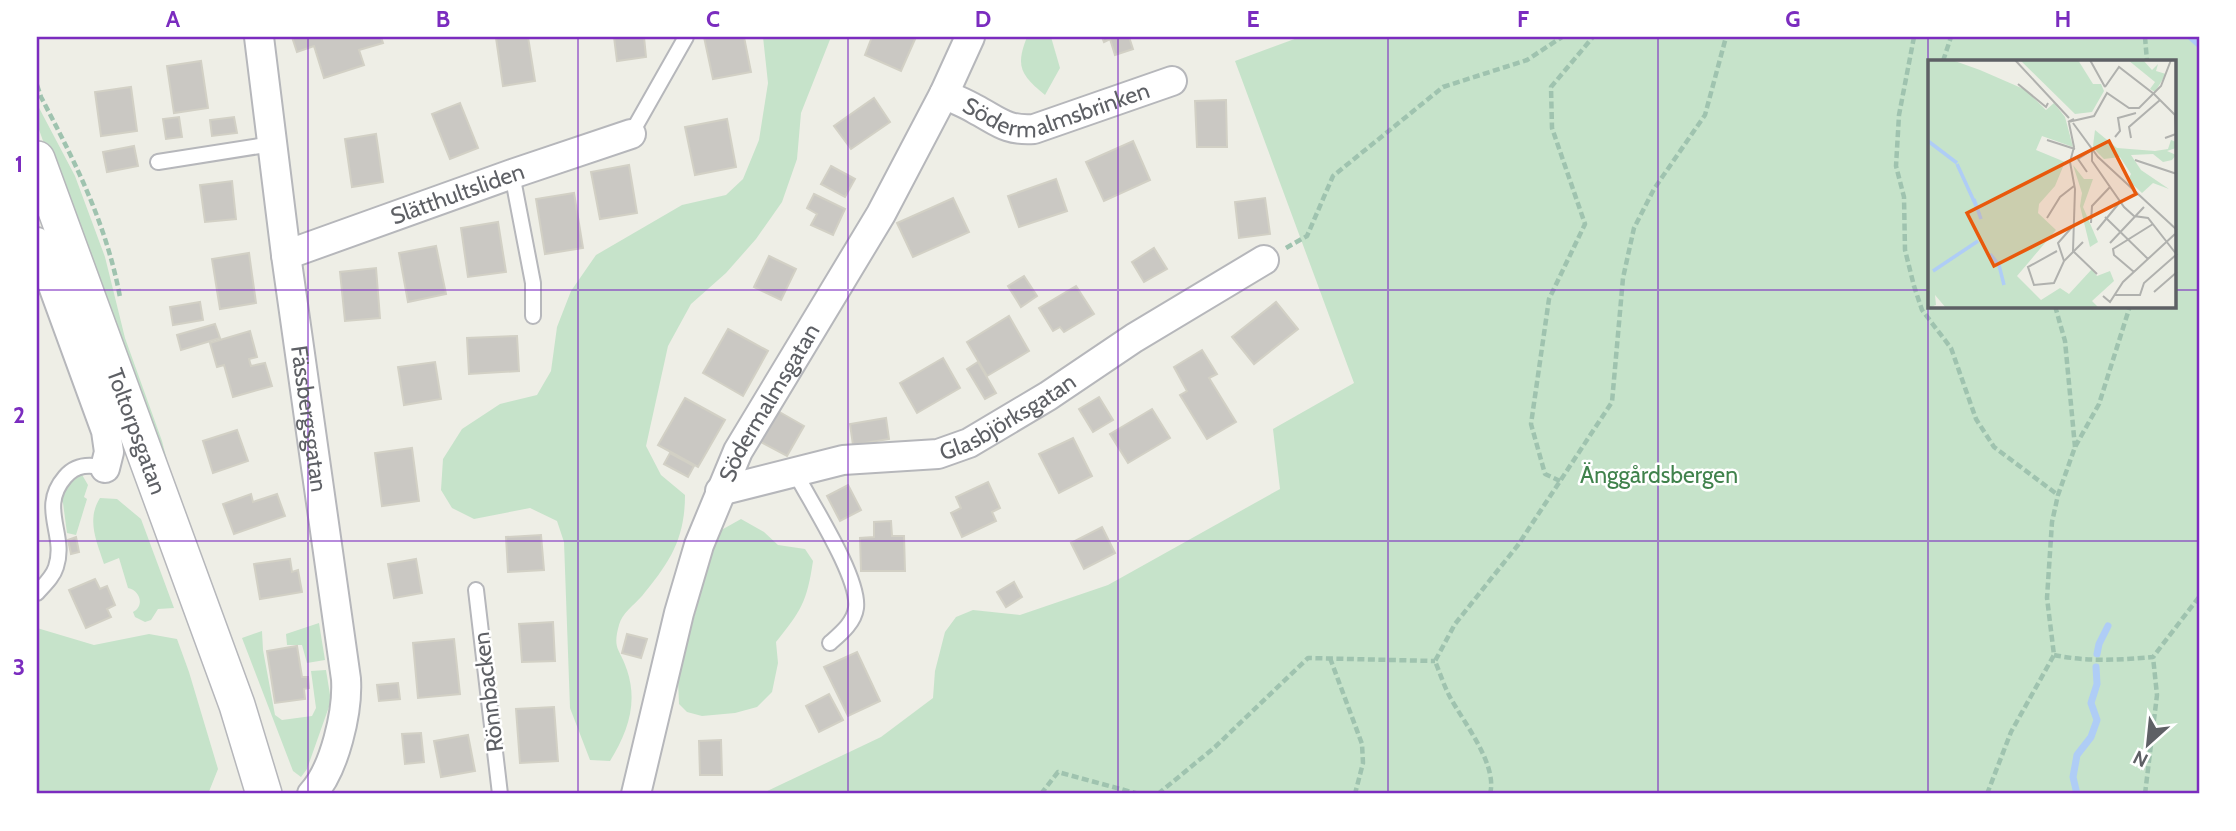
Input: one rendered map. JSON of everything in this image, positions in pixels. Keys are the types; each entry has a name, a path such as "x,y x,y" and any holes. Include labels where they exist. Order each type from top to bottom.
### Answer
{"street":[{"name":"Fässbergsgatan","path":"260,37 286,255 346,686 345,710 336,743 325,775 314,793"},
{"name":"Södermalmsgatan","path":"636,794 679,613 699,545 720,491 738,451 881,214 944,94 970,37"},
{"name":"Södermalmsbrinken","path":"944,94 976,109 1000,125 1018,130 1034,129 1172,81"},
{"name":"Slätthultsliden","path":"286,255 631,134"},
{"name":"Toltorpsgatan","path":"37,159 237,705 264,794"},
{"name":"Toltorpsgatan","path":"37,242 106,430 108,452 105,468"},
{"name":"Glasbjörksgatan","path":"720,491 843,460 937,454 969,443 1048,396 1133,338 1264,260"}],"lane":[{"path":"631,134 686,37"},
{"path":"158,162 272,144"},
{"path":"512,174 533,283 533,316"},
{"path":"37,593 57,567 59,553 52,509 54,495 67,475 76,468 91,464 105,468"},
{"path":"796,474 849,573 855,593 856,608 852,618 844,631 830,643"},
{"name":"Rönnbacken","path":"476,590 500,794"}],"path":[{"path":"1264,260 1307,236 1333,176 1443,87 1527,60 1562,37"},
{"path":"1560,481 1545,474 1531,424 1549,299 1585,224 1552,128 1551,87 1593,37"},
{"path":"1435,661 1455,624 1518,545 1612,402 1623,278 1634,228 1654,189 1704,115 1726,37"},
{"path":"1914,37 1899,115 1896,166 1904,197 1905,250 1914,286 1922,310 1951,348 1976,419 1994,447 2058,495"},
{"path":"1943,60 1951,37"},
{"path":"2145,37 2147,60"},
{"path":"2056,308 2065,341 2075,447"},
{"path":"1987,794 2011,732 2054,655 2046,598 2052,522 2058,495 2075,447 2099,404 2129,308"},
{"path":"2145,794 2157,695 2154,657 2199,597"},
{"path":"2054,655 2072,659 2117,660 2154,657"},
{"path":"1158,794 1215,747 1308,658 1435,661"},
{"path":"1330,658 1362,744 1363,763 1355,794"},
{"path":"1435,661 1449,695 1483,754 1493,785 1490,794"},
{"path":"1041,794 1058,772 1139,794"}],"green space":[{"path":"763,37 831,37 801,113 797,159 782,202 756,239 726,273 691,304 668,346 646,446 661,475 685,495 682,525 674,550 652,584 625,613 617,633 617,644 627,670 632,694 622,739 610,761 590,760 570,708 564,542 557,521 530,508 474,519 452,508 441,490 443,459 462,429 500,404 537,395 551,371 557,327 571,291 596,255 682,205 726,195 743,179 759,140 768,83"},
{"path":"1027,37 1051,37 1060,68 1045,95 1030,82 1023,70 1021,56"},
{"name":"Änggårdsbergen","path":"1300,37 2199,37 2199,794 761,794 881,737 933,698 935,671 945,632 956,617 973,610 1020,615 1108,585 1280,489 1273,429 1354,383 1235,61"},
{"path":"37,104 75,176 105,257 125,338 162,441 171,476 57,180 37,124"},
{"path":"81,473 88,485 84,497 87,499 76,535 67,533 63,503 59,496 67,482"},
{"path":"100,498 117,499 141,519 174,608 158,609 151,620 145,622 135,617 133,612 139,606 140,598 128,588 119,558 104,564 96,539 93,523"},
{"path":"741,519 764,532 778,545 805,549 813,561 811,575 802,605 776,642 778,663 772,692 757,707 735,713 702,716 687,712 679,704 678,679 716,533"},
{"path":"319,623 325,660 307,663 302,645 287,645 286,634"},
{"path":"37,628 94,645 149,634 177,639 218,769 208,794 37,794"},
{"path":"262,631 275,715 282,720 312,716 316,708 311,671 326,670 331,701 307,769 301,777 293,771 242,638"}],"building":[{"path":"292,37 381,37 383,43 359,50 364,65 324,78 314,46 297,52"},
{"path":"528,37 535,81 503,86 496,38"},
{"path":"614,37 644,37 646,57 617,61"},
{"path":"704,37 744,37 751,72 713,79"},
{"path":"872,37 916,37 901,71 865,55"},
{"path":"1102,37 1129,37 1133,49 1115,55 1110,39 1104,42"},
{"path":"201,61 208,108 174,113 167,66"},
{"path":"131,87 137,131 101,136 95,92"},
{"path":"874,98 890,122 851,149 834,126"},
{"path":"1226,100 1227,147 1197,147 1195,101"},
{"path":"460,103 478,148 450,159 432,114"},
{"path":"179,117 182,137 166,139 163,119"},
{"path":"234,117 237,133 212,136 210,120"},
{"path":"727,119 736,167 695,175 685,127"},
{"path":"376,134 383,182 352,187 345,139"},
{"path":"1133,141 1150,180 1104,201 1086,162"},
{"path":"134,146 138,166 107,172 103,152"},
{"path":"629,165 637,213 600,219 591,172"},
{"path":"831,166 855,179 845,197 821,184"},
{"path":"1056,179 1067,211 1019,227 1008,196"},
{"path":"232,181 236,219 205,222 200,185"},
{"path":"574,193 583,248 545,254 536,199"},
{"path":"814,194 845,209 833,235 811,225 817,214 807,208"},
{"path":"953,198 969,232 913,257 897,223"},
{"path":"1265,198 1270,234 1239,238 1235,202"},
{"path":"498,222 506,272 468,277 461,228"},
{"path":"436,246 446,294 408,302 399,253"},
{"path":"1154,248 1167,269 1144,282 1132,262"},
{"path":"249,253 256,303 220,309 212,259"},
{"path":"769,256 796,269 781,300 754,287"},
{"path":"376,268 380,318 345,321 340,272"},
{"path":"1024,276 1037,296 1021,307 1008,286"},
{"path":"1076,286 1094,314 1064,332 1060,327 1053,331 1039,308"},
{"path":"200,302 203,320 173,325 170,307"},
{"path":"1276,302 1298,329 1254,364 1232,337"},
{"path":"1009,316 1029,351 987,376 967,342"},
{"path":"215,324 220,338 181,350 177,335"},
{"path":"728,329 768,351 743,396 703,373"},
{"path":"250,331 257,357 249,359 251,366 265,363 272,386 233,397 224,365 217,367 210,343"},
{"path":"517,336 519,371 469,374 467,338"},
{"path":"1202,350 1217,374 1209,378 1236,422 1207,439 1180,395 1187,391 1174,367"},
{"path":"943,358 960,388 917,413 900,383"},
{"path":"435,362 441,399 404,405 398,367"},
{"path":"978,362 996,393 985,399 967,369"},
{"path":"1099,397 1113,420 1093,432 1079,409"},
{"path":"685,398 725,420 698,467 658,445"},
{"path":"1152,409 1170,438 1128,463 1110,434"},
{"path":"776,410 804,426 787,456 759,441"},
{"path":"886,418 889,439 853,445 850,424"},
{"path":"237,430 248,461 213,473 203,441"},
{"path":"1073,438 1092,476 1059,493 1039,454"},
{"path":"412,448 419,501 382,506 375,453"},
{"path":"670,453 694,466 688,477 664,464"},
{"path":"988,482 1000,508 992,512 996,521 962,537 951,513 961,508 956,497"},
{"path":"848,485 861,510 840,521 827,496"},
{"path":"251,494 253,502 277,494 285,516 234,534 223,504"},
{"path":"891,521 892,536 904,536 905,571 861,571 860,538 874,537 874,522"},
{"path":"1102,527 1115,553 1084,569 1071,543"},
{"path":"541,535 544,570 508,572 506,537"},
{"path":"76,537 79,552 71,554 68,540"},
{"path":"290,559 292,572 298,570 302,592 260,599 254,564"},
{"path":"416,559 422,593 394,598 388,564"},
{"path":"95,579 100,589 107,586 115,605 107,609 111,617 86,628 69,590"},
{"path":"1014,582 1022,597 1006,607 997,592"},
{"path":"553,622 555,661 522,662 519,624"},
{"path":"627,634 647,639 641,658 622,653"},
{"path":"454,639 460,694 418,698 413,643"},
{"path":"297,646 302,677 308,677 309,688 304,689 305,699 275,703 267,651"},
{"path":"857,652 880,701 848,716 824,667"},
{"path":"398,683 400,699 379,701 377,685"},
{"path":"829,694 843,720 819,732 806,706"},
{"path":"554,707 558,761 520,763 516,709"},
{"path":"421,733 424,762 405,764 402,734"},
{"path":"468,735 475,771 441,777 434,741"},
{"path":"721,740 722,775 700,775 699,741"}],"waterway":[{"path":"2191,37 2199,44"},
{"path":"2097,654 2108,626"},
{"path":"2077,794 2073,777 2077,755 2091,737 2097,720 2091,703 2097,684 2096,667"}]}
